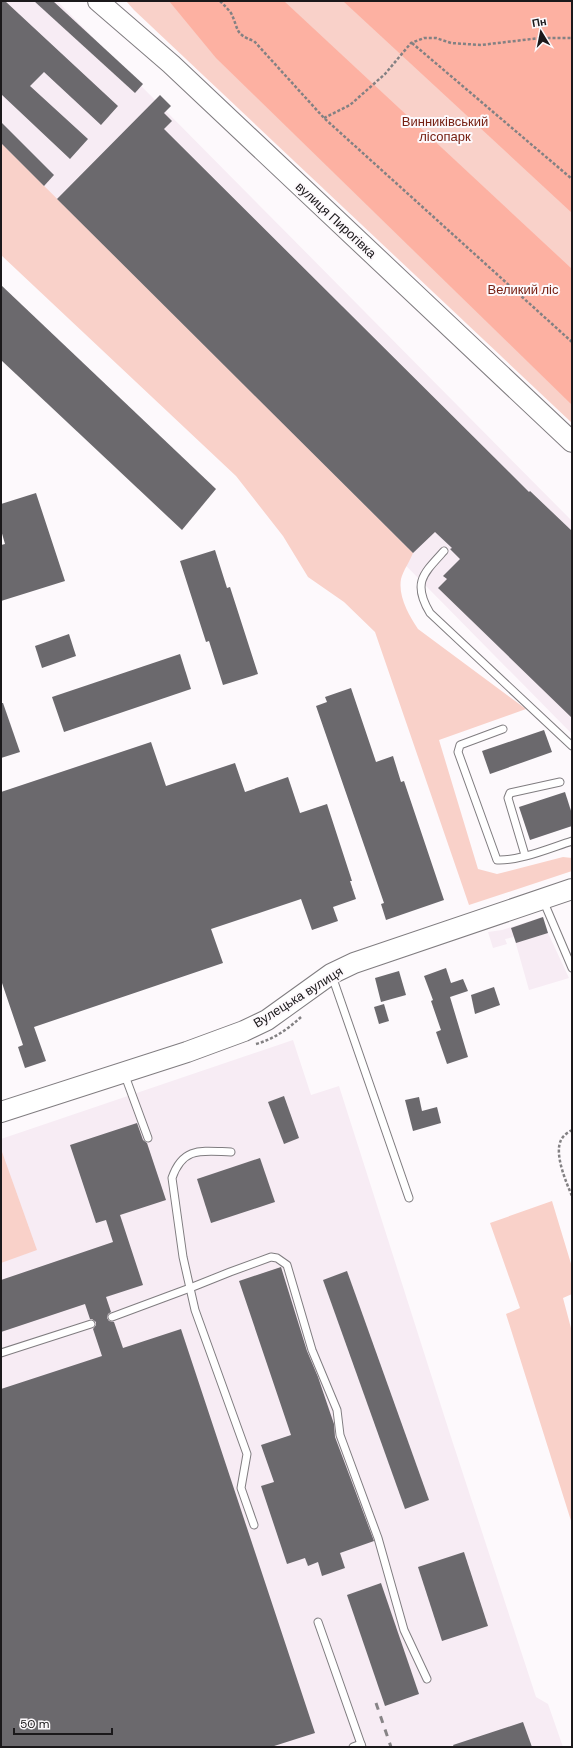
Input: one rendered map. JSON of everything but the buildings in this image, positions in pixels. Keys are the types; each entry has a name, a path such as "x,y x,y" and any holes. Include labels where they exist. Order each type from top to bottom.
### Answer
{"street":[{"name":"вулиця Пирогівка","path":"98,1 171,64 572,442"},
{"name":"Вулецька вулиця","path":"1,1112 123,1071 187,1052 244,1031 267,1020 331,974 354,963 572,889"}],"lane":[{"path":"444,551 428,569 420,587 425,604 430,613 572,746"},
{"path":"502,729 460,745 458,752 497,860 525,856 572,842"},
{"path":"525,856 508,798 510,794 560,782"},
{"path":"543,900 572,968"},
{"path":"331,974 336,984 409,1198"},
{"path":"123,1071 148,1138"},
{"path":"231,1152 206,1151 187,1155 178,1164 172,1178 183,1256 195,1310 247,1454 241,1488 254,1525"},
{"path":"112,1317 271,1257 277,1258 287,1265 312,1350 337,1410 340,1435 378,1538 404,1630 427,1679"},
{"path":"1,1354 91,1324"},
{"path":"318,1622 362,1745 352,1747"}],"path":[{"path":"220,1 230,12 238,31 245,38 254,41 324,118 572,342"},
{"path":"324,118 350,105 385,74 411,43 424,38 436,38 451,43 481,45 540,38 572,38"},
{"path":"411,43 572,179"},
{"path":"572,1130 560,1141 559,1151 560,1162 572,1196"}],"shaded area":[{"path":"1,1 57,1 572,521 572,734 1,155"},
{"path":"543,917 548,933 569,978 529,990 514,937 505,939 507,944 493,948 488,932 502,930"},
{"path":"293,1040 311,1095 339,1086 536,1697 548,1704 563,1747 1,1747 1,1139"}],"green space":[{"name":"Винниківський лісопарк","path":"126,1 572,1 572,423 134,10"},
{"name":"Великий ліс","path":"169,1 284,1 572,269 572,405 216,58"},
{"path":"343,1 572,1 572,213"},
{"path":"1,143 413,553 402,576 400,586 405,606 418,629 526,709 439,740 478,869 497,874 563,857 572,858 572,871 469,905 375,632 344,602 308,577 283,536 236,476 1,255"},
{"path":"1,1149 37,1250 1,1263"},
{"path":"552,1201 572,1267 572,1294 563,1298 572,1332 572,1524 506,1314 520,1308 490,1223"}],"railway":[{"path":"376,1703 391,1747"}]}
